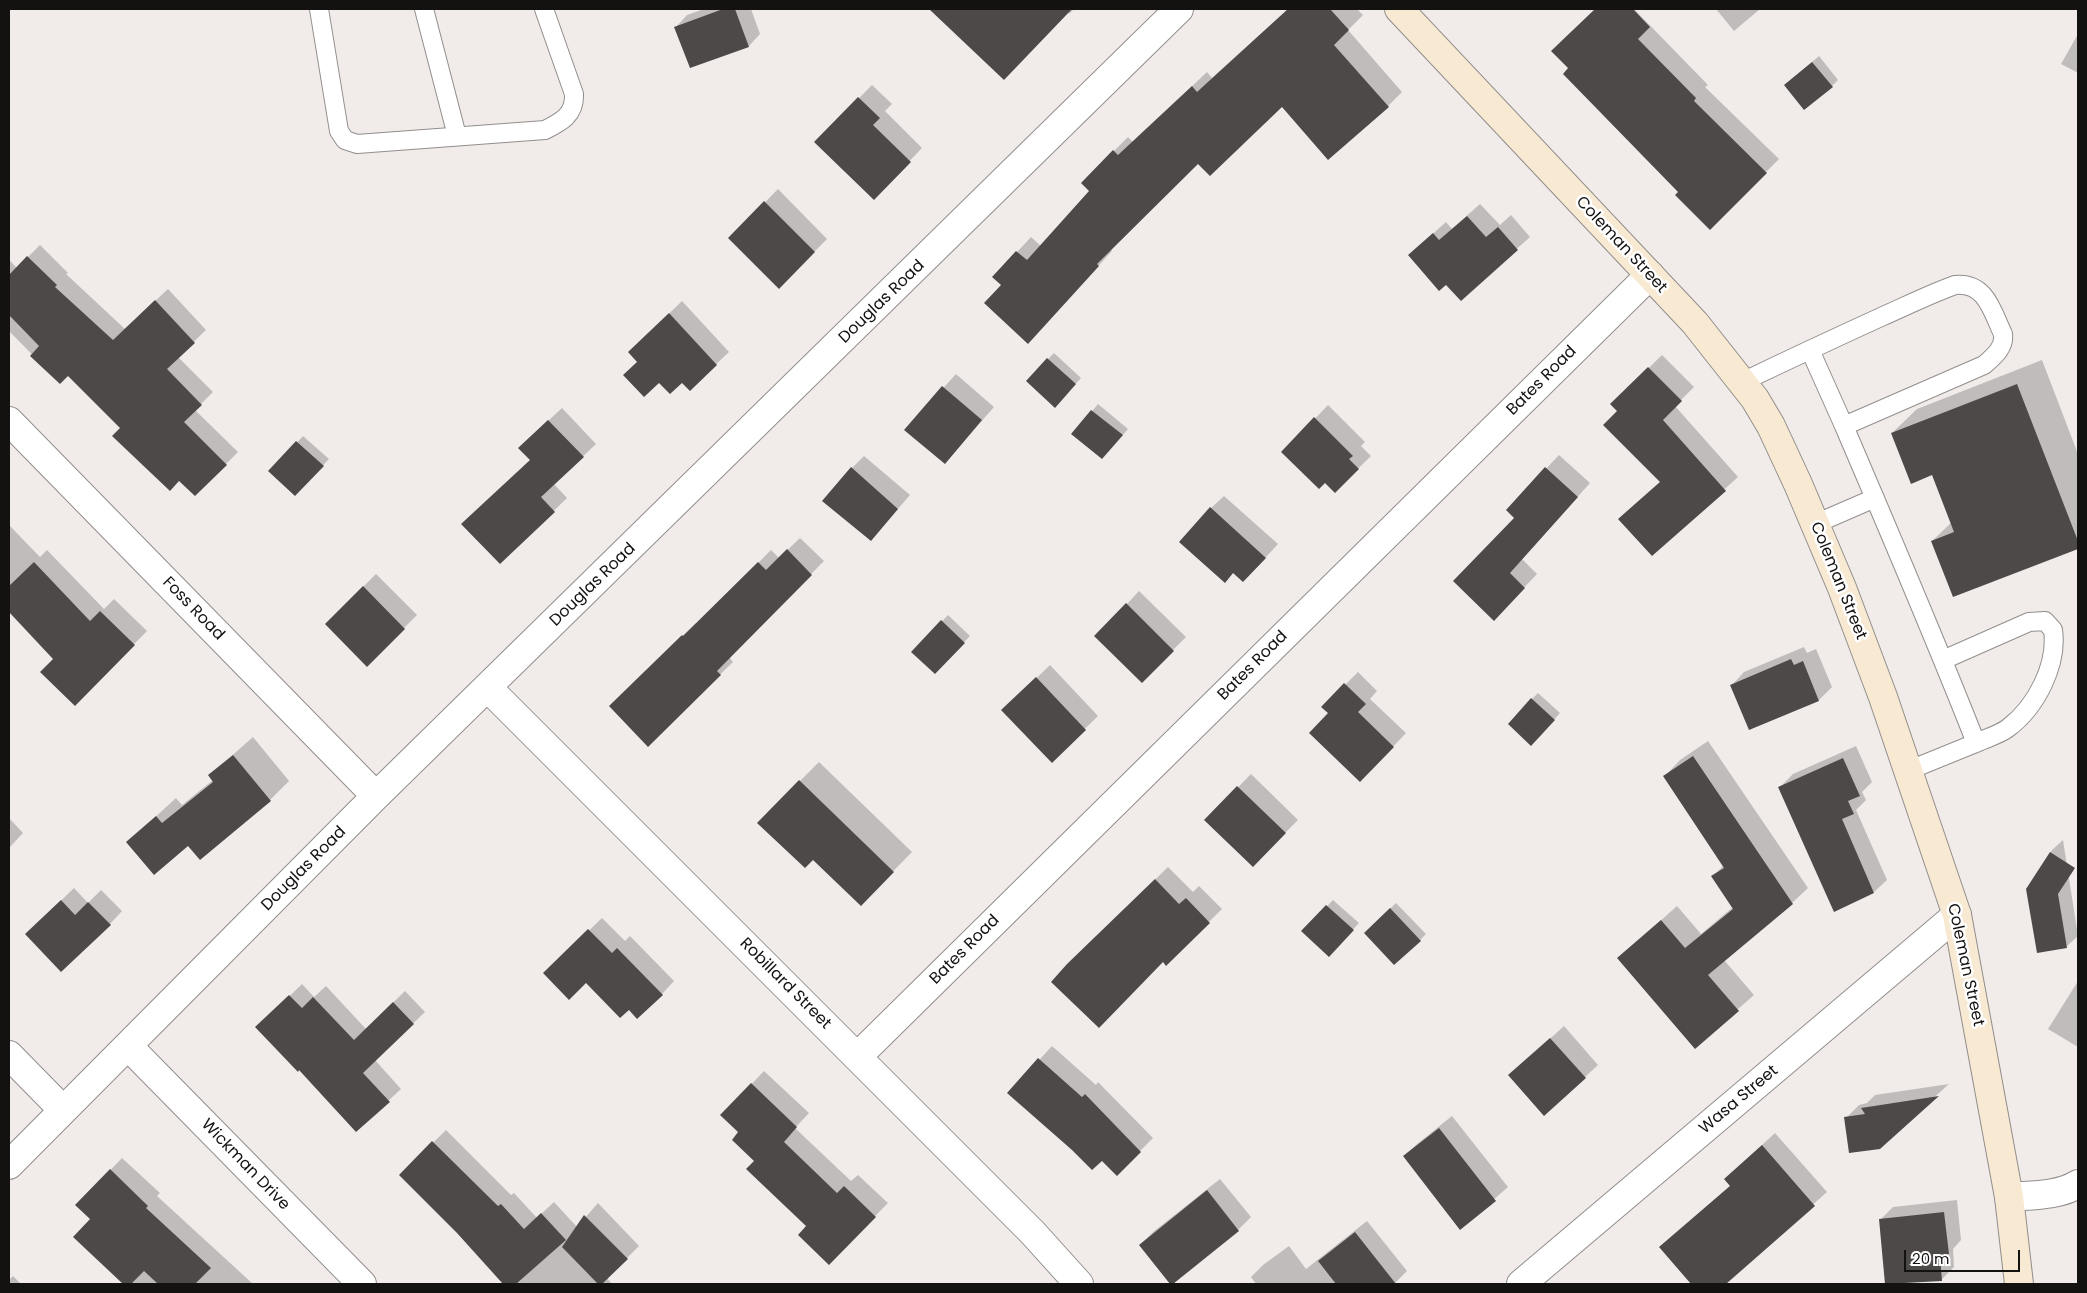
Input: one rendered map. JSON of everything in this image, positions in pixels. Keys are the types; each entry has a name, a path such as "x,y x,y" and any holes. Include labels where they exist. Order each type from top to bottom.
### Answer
{"street":[{"name":"Douglas Road","path":"9,1164 376,796 1179,9"},
{"name":"Coleman Street","path":"1399,9 1695,323 1742,382 1771,426 1816,524 1846,597 1957,915 2009,1197 2020,1284"},
{"name":"Bates Road","path":"857,1057 1650,275"},
{"name":"Foss Road","path":"9,421 376,796"},
{"name":"Robillard Street","path":"488,688 1033,1233 1079,1284"},
{"name":"Wasa Street","path":"1521,1284 1957,915"},
{"name":"Wickman Drive","path":"128,1046 362,1284"},
{"path":"9,1055 63,1110"},
{"path":"2009,1197 2042,1194 2072,1188 2078,1184"}],"lane":[{"path":"319,9 339,131 345,140 357,144 544,130 559,123 569,115 574,103 574,94 544,9"},
{"path":"424,9 457,136"},
{"path":"1742,382 1955,284 1972,286 1979,290 1986,299 2003,334 2004,340 2001,348 1984,365 1844,426"},
{"path":"1810,350 1875,498 1976,743"},
{"path":"1816,524 1875,498"},
{"path":"1907,770 2005,730 2018,720 2041,688 2054,654 2054,630 2045,621 2029,622 1943,660"}],"building":[{"path":"723,9 735,9 749,47 690,68 674,27"},
{"path":"929,9 1072,9 1004,80"},
{"path":"1288,9 1330,9 1349,30 1334,45 1389,107 1328,160 1282,107 1210,176 1198,164 1097,264 1099,266 1028,344 984,303 1001,285 992,277 1016,251 1027,260 1089,191 1081,183 1113,150 1118,155 1192,86 1197,92"},
{"path":"1595,9 1633,9 1650,27 1638,39 1696,98 1694,101 1767,173 1710,230 1675,195 1678,192 1563,74 1568,68 1551,51"},
{"path":"1812,62 1833,87 1804,110 1784,85"},
{"path":"858,97 880,118 873,125 911,162 874,200 814,142"},
{"path":"764,201 815,252 779,289 728,238"},
{"path":"1467,216 1486,237 1498,227 1518,250 1461,301 1446,285 1439,291 1408,255 1433,233 1439,240"},
{"path":"27,256 57,285 55,287 113,340 155,300 195,343 167,369 202,405 184,422 227,465 195,496 179,481 170,491 112,436 120,428 68,376 60,384 30,356 39,346 9,315 9,275"},
{"path":"669,313 717,365 690,391 682,383 670,394 659,383 644,397 623,375 637,362 628,352"},
{"path":"1047,358 1076,384 1055,408 1026,381"},
{"path":"1648,367 1682,401 1663,420 1726,491 1652,556 1618,519 1660,482 1603,425 1617,411 1610,404"},
{"path":"2017,384 2078,541 2078,549 1953,597 1931,541 1954,532 1932,475 1911,484 1891,433"},
{"path":"942,386 982,420 945,464 904,430"},
{"path":"1091,410 1123,435 1102,459 1071,434"},
{"path":"1314,417 1353,456 1349,459 1359,469 1335,493 1325,483 1319,489 1281,452"},
{"path":"548,420 584,457 541,497 555,512 500,564 461,524 530,460 518,448"},
{"path":"296,441 324,466 295,496 268,471"},
{"path":"851,467 898,509 871,541 822,501"},
{"path":"1545,467 1578,497 1510,573 1525,588 1494,621 1453,581 1514,518 1506,510"},
{"path":"1210,507 1266,558 1243,582 1233,573 1225,583 1179,542"},
{"path":"787,549 812,575 717,671 721,675 648,747 609,706 758,562 766,570"},
{"path":"34,562 90,621 100,611 135,645 75,706 40,672 53,659 9,612 9,586"},
{"path":"363,586 405,629 367,667 325,624"},
{"path":"1126,603 1174,651 1142,683 1094,636"},
{"path":"941,620 965,643 935,674 911,652"},
{"path":"1791,659 1794,665 1803,661 1819,701 1749,730 1730,685"},
{"path":"1036,677 1086,730 1052,763 1001,710"},
{"path":"1344,683 1366,704 1358,712 1394,747 1360,782 1309,733 1328,713 1321,707"},
{"path":"1531,698 1555,720 1531,746 1508,724"},
{"path":"233,755 271,801 200,860 188,846 154,875 126,842 156,816 162,823 213,782 208,775"},
{"path":"1693,756 1793,904 1708,975 1739,1011 1695,1049 1617,958 1661,920 1685,948 1733,909 1711,876 1724,868 1663,776"},
{"path":"1843,758 1860,796 1848,801 1854,814 1842,819 1874,893 1834,912 1778,787"},
{"path":"799,780 894,872 861,906 813,860 805,868 757,823"},
{"path":"1237,786 1286,833 1253,867 1204,820"},
{"path":"2050,852 2075,868 2058,894 2067,948 2037,953 2026,889"},
{"path":"1155,879 1179,904 1186,898 1210,923 1166,966 1163,962 1099,1028 1051,982 1067,964"},
{"path":"61,900 75,915 88,902 111,925 61,972 25,934"},
{"path":"1326,905 1354,930 1329,957 1301,931"},
{"path":"1390,908 1421,941 1394,965 1364,933"},
{"path":"588,929 612,953 617,948 663,995 637,1019 629,1010 620,1018 586,983 569,1000 543,973"},
{"path":"289,995 302,1008 313,997 354,1040 393,1002 414,1024 363,1073 390,1102 356,1132 299,1070 298,1072 255,1027"},
{"path":"1550,1038 1586,1078 1544,1116 1508,1075"},
{"path":"1038,1058 1082,1097 1085,1094 1141,1152 1117,1176 1102,1161 1092,1170 1007,1093"},
{"path":"751,1083 797,1127 784,1142 837,1193 844,1186 876,1217 829,1265 798,1235 806,1226 746,1169 754,1161 732,1140 738,1132 720,1115"},
{"path":"1939,1096 1880,1149 1849,1153 1844,1117 1865,1114 1861,1108"},
{"path":"1439,1128 1496,1201 1460,1230 1403,1156"},
{"path":"432,1141 498,1206 501,1204 524,1229 541,1213 566,1240 516,1284 503,1284 457,1233 399,1175"},
{"path":"1762,1145 1815,1206 1726,1284 1691,1284 1659,1247 1730,1186 1724,1179"},
{"path":"110,1169 148,1206 146,1208 211,1268 195,1284 158,1284 144,1271 131,1284 123,1284 73,1237 90,1219 75,1205"},
{"path":"1207,1190 1239,1231 1173,1284 1170,1284 1139,1245"},
{"path":"1944,1212 1949,1254 1940,1256 1942,1281 1885,1284 1879,1219"},
{"path":"584,1215 628,1259 602,1284 598,1284 562,1247"},
{"path":"1355,1232 1396,1284 1336,1284 1318,1261"}]}
